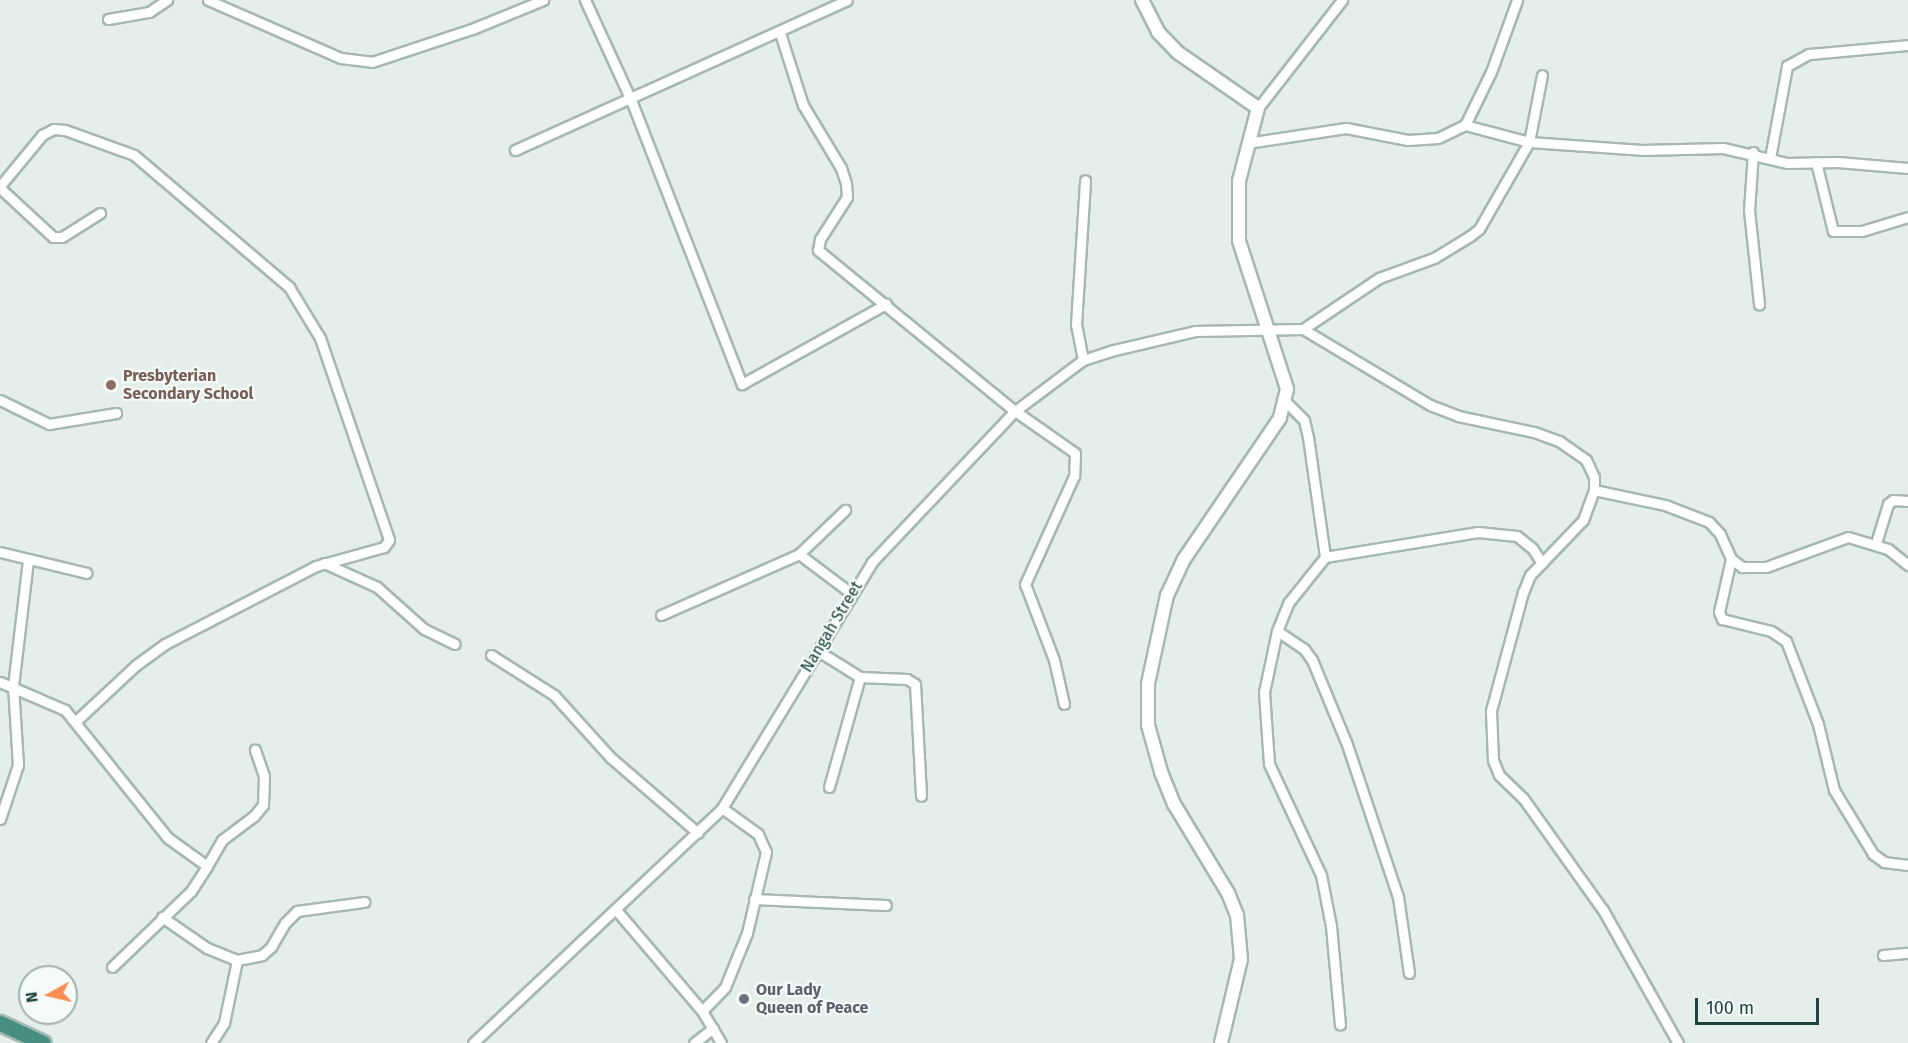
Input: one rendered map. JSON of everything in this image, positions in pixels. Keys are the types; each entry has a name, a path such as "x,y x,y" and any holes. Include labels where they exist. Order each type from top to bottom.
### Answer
{"highway":[{"path":"0,1023 43,1043"}],"street":[{"path":"108,19 149,12 167,0"},
{"path":"208,0 341,58 372,62 472,30 543,0"},
{"path":"585,0 631,100 742,384 886,304"},
{"path":"515,150 780,33 847,0"},
{"path":"1142,0 1158,32 1177,52 1258,108"},
{"path":"1325,557 1304,420 1287,403 1283,373 1265,330 1239,241 1239,181 1247,143 1258,108 1342,0"},
{"path":"1247,143 1346,128 1408,140 1438,138 1465,125 1491,72 1517,0"},
{"path":"780,33 803,105 841,168 846,183 847,197 820,239 818,250 1016,411 1075,453 1078,464 1025,584 1054,660 1064,704"},
{"path":"1770,158 1787,66 1795,60 1818,53 1908,45"},
{"path":"1542,75 1529,142 1479,229 1434,258 1379,278 1303,329 1430,405 1559,441 1586,459 1594,477 1594,490 1583,520 1530,575 1523,592 1491,711 1493,760 1499,776 1523,798 1603,910 1678,1043"},
{"path":"1465,125 1529,142 1753,152 1787,163 1816,162 1908,168"},
{"path":"76,720 135,666 165,644 324,563 384,547 389,540 327,358 302,302 290,287 134,155 75,134 47,130 0,187 53,237 62,237 100,213"},
{"path":"1753,152 1749,210 1759,304"},
{"path":"1816,162 1833,231 1862,231 1908,217"},
{"path":"1083,360 1076,325 1085,180"},
{"name":"Nangah Street","path":"473,1043 617,911 722,808 880,552 1016,411 1083,360 1195,331 1303,329"},
{"path":"0,400 50,424 116,413"},
{"path":"1221,1043 1241,959 1237,915 1228,893 1174,804 1161,772 1148,725 1148,684 1167,594 1184,559 1287,403"},
{"path":"1594,490 1665,505 1709,522 1720,534 1731,559 1719,612 1722,619 1771,631 1786,641 1818,724 1834,790 1873,854 1884,862 1908,866"},
{"path":"1876,543 1888,504 1893,500 1908,501"},
{"path":"661,615 799,554 845,510"},
{"path":"1340,1025 1331,926 1321,875 1269,764 1264,692 1277,631 1289,602 1325,557 1478,532 1517,536 1532,548 1542,563"},
{"path":"1731,559 1754,569 1848,537 1876,543 1908,566"},
{"path":"0,552 28,561 87,573"},
{"path":"799,554 852,594"},
{"path":"0,819 18,765 13,686 28,561"},
{"path":"324,563 377,587 424,629 454,644"},
{"path":"1277,631 1304,649 1312,660 1346,742 1398,897 1409,973"},
{"path":"818,651 860,676 907,679 915,684 921,796"},
{"path":"491,655 555,695 610,757 698,833"},
{"path":"829,787 860,676"},
{"path":"0,682 40,696 76,720 168,838 207,866"},
{"path":"112,967 191,891 222,840 254,816 263,804 264,776 255,750"},
{"path":"702,1011 725,987 747,933 766,852 764,841 722,808"},
{"path":"754,900 886,905"},
{"path":"162,917 207,948 237,960 262,955 271,947 285,923 297,911 364,902"},
{"path":"617,911 702,1011 721,1043"},
{"path":"1883,955 1908,953"},
{"path":"211,1043 224,1023 237,960"},
{"path":"694,1043 713,1028"}],"place":[{"name":"Presbyterian Secondary School","path":"111,385"},
{"name":"Our Lady Queen of Peace","path":"744,999"}]}
